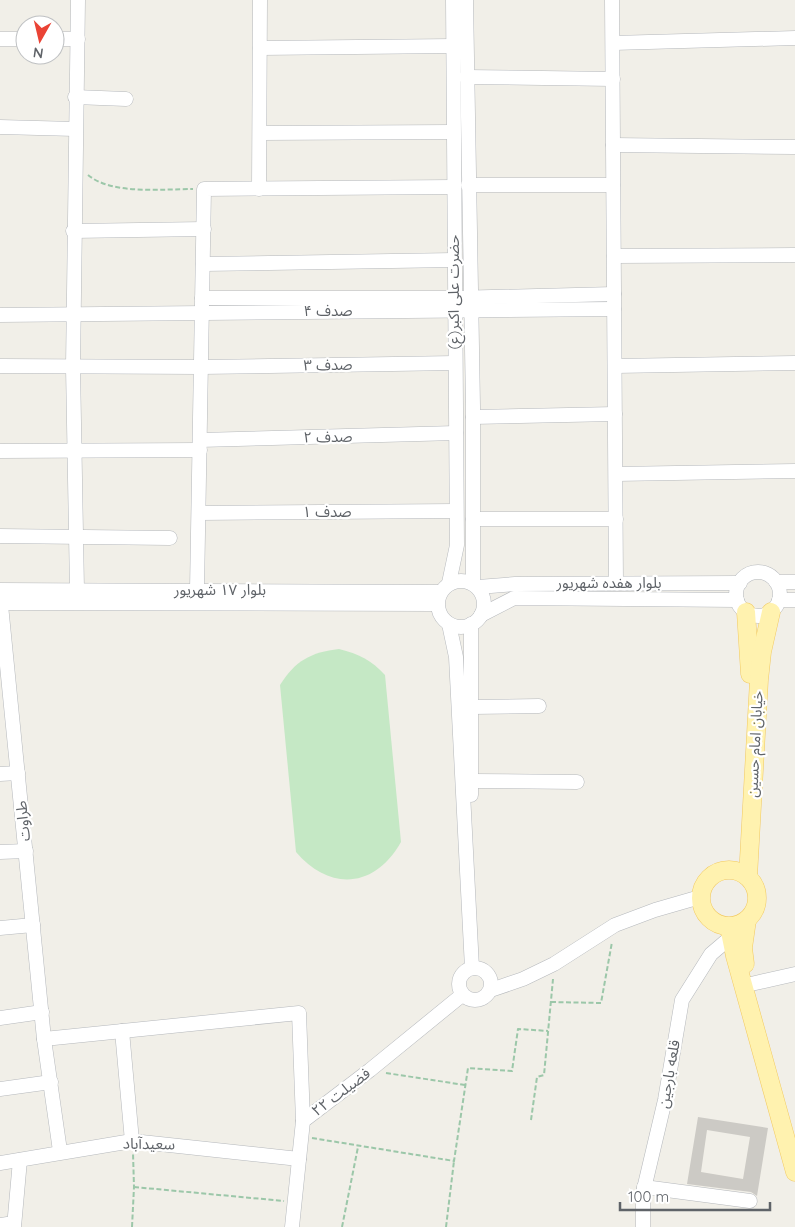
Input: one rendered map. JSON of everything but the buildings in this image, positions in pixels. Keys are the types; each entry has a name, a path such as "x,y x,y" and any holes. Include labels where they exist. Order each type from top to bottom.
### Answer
{"main road":[{"name":"خیابان امام حسین","path":"742,606 750,665 743,874"},
{"name":"خیابان امام حسین","path":"743,874 762,652 775,606"},
{"path":"730,932 748,920 755,910 758,899 755,887 743,874 725,870 712,875 704,884 700,897 702,909 708,918 730,932 795,1172"},
{"path":"748,920 743,948 751,984 795,1138"}],"street":[{"path":"77,590 72,367 78,0"},
{"path":"259,189 260,0"},
{"name":"حضرت علی اکبر(ع)","path":"453,0 460,15 466,77 475,585"},
{"name":"حضرت علی اکبر(ع)","path":"442,593 457,545 453,46 460,15 466,0"},
{"path":"612,0 616,583"},
{"path":"613,43 795,38"},
{"path":"0,39 15,39"},
{"path":"65,39 78,39"},
{"path":"260,48 453,46"},
{"path":"466,77 613,79"},
{"path":"75,98 126,99"},
{"path":"0,127 75,129"},
{"path":"260,133 453,132"},
{"path":"613,144 795,147"},
{"path":"468,185 613,186"},
{"path":"197,590 204,189 454,186"},
{"path":"74,231 204,228"},
{"path":"614,256 795,254"},
{"path":"203,264 454,260"},
{"path":"470,304 614,294"},
{"path":"470,304 614,309"},
{"name":"صدف ۴","path":"0,315 73,315 202,305 470,304"},
{"name":"صدف ۳","path":"0,366 455,363"},
{"path":"615,366 795,363"},
{"path":"473,417 615,414"},
{"name":"صدف ۲","path":"0,452 73,452 456,434"},
{"path":"616,474 795,471"},
{"path":"456,492 473,491"},
{"name":"صدف ۱","path":"198,512 456,511"},
{"path":"473,519 616,519"},
{"path":"0,536 170,538"},
{"path":"775,606 780,592 776,582 766,574 749,575 740,583 742,606 760,616 775,606 795,600"},
{"path":"466,845 472,781 472,707 476,620 484,606 483,596 475,585 461,580 442,593 440,616 449,624 461,627 476,620"},
{"path":"776,582 795,582"},
{"name":"بلوار هفده شهریور","path":"475,585 740,583"},
{"name":"بلوار ۱۷ شهریور","path":"0,598 77,590 442,593"},
{"name":"بلوار ۱۷ شهریور","path":"0,598 442,593"},
{"name":"طراوت","path":"0,598 5,690 18,773 44,1039 60,1151"},
{"name":"بلوار هفده شهریور","path":"476,620 514,598 742,606"},
{"path":"449,624 456,657 472,968"},
{"path":"472,707 539,706"},
{"path":"0,774 18,773"},
{"path":"472,781 578,782"},
{"path":"0,852 26,851"},
{"path":"491,990 491,981 488,974 480,969 472,968 464,972 459,979 458,987 462,995 469,1000 478,1001 486,997 491,990 523,979 554,964 615,925 655,910 700,897"},
{"path":"0,928 33,925"},
{"name":"قلعه بارجین","path":"643,1227 644,1187 665,1100 682,1000 711,954 730,932"},
{"path":"751,984 795,974"},
{"name":"فضیلت ۲۲","path":"292,1227 302,1121 370,1070 462,995"},
{"path":"0,1018 42,1012"},
{"path":"44,1039 299,1013 302,1121"},
{"path":"122,1031 132,1141"},
{"path":"0,1089 51,1082"},
{"name":"سعیدآباد","path":"0,1163 60,1151 132,1141 165,1142 299,1159"},
{"path":"0,1225 14,1225 20,1160"},
{"path":"644,1187 750,1201"}],"path":[{"path":"74,158 83,170 103,185 116,188 204,189"},
{"path":"550,1002 601,1003 615,925"},
{"path":"531,1120 537,1076 544,1075 554,964"},
{"path":"446,1227 468,1068 512,1071 518,1029 548,1031"},
{"path":"370,1070 465,1085"},
{"path":"301,1136 358,1147 454,1161"},
{"path":"132,1141 134,1187 132,1227"},
{"path":"342,1227 358,1147"},
{"path":"134,1187 294,1202"}],"green space":[{"path":"339,649 364,658 385,675 401,842 378,869 365,876 352,879 337,879 323,874 309,865 296,852 280,685 292,670 305,659 329,650"}]}
